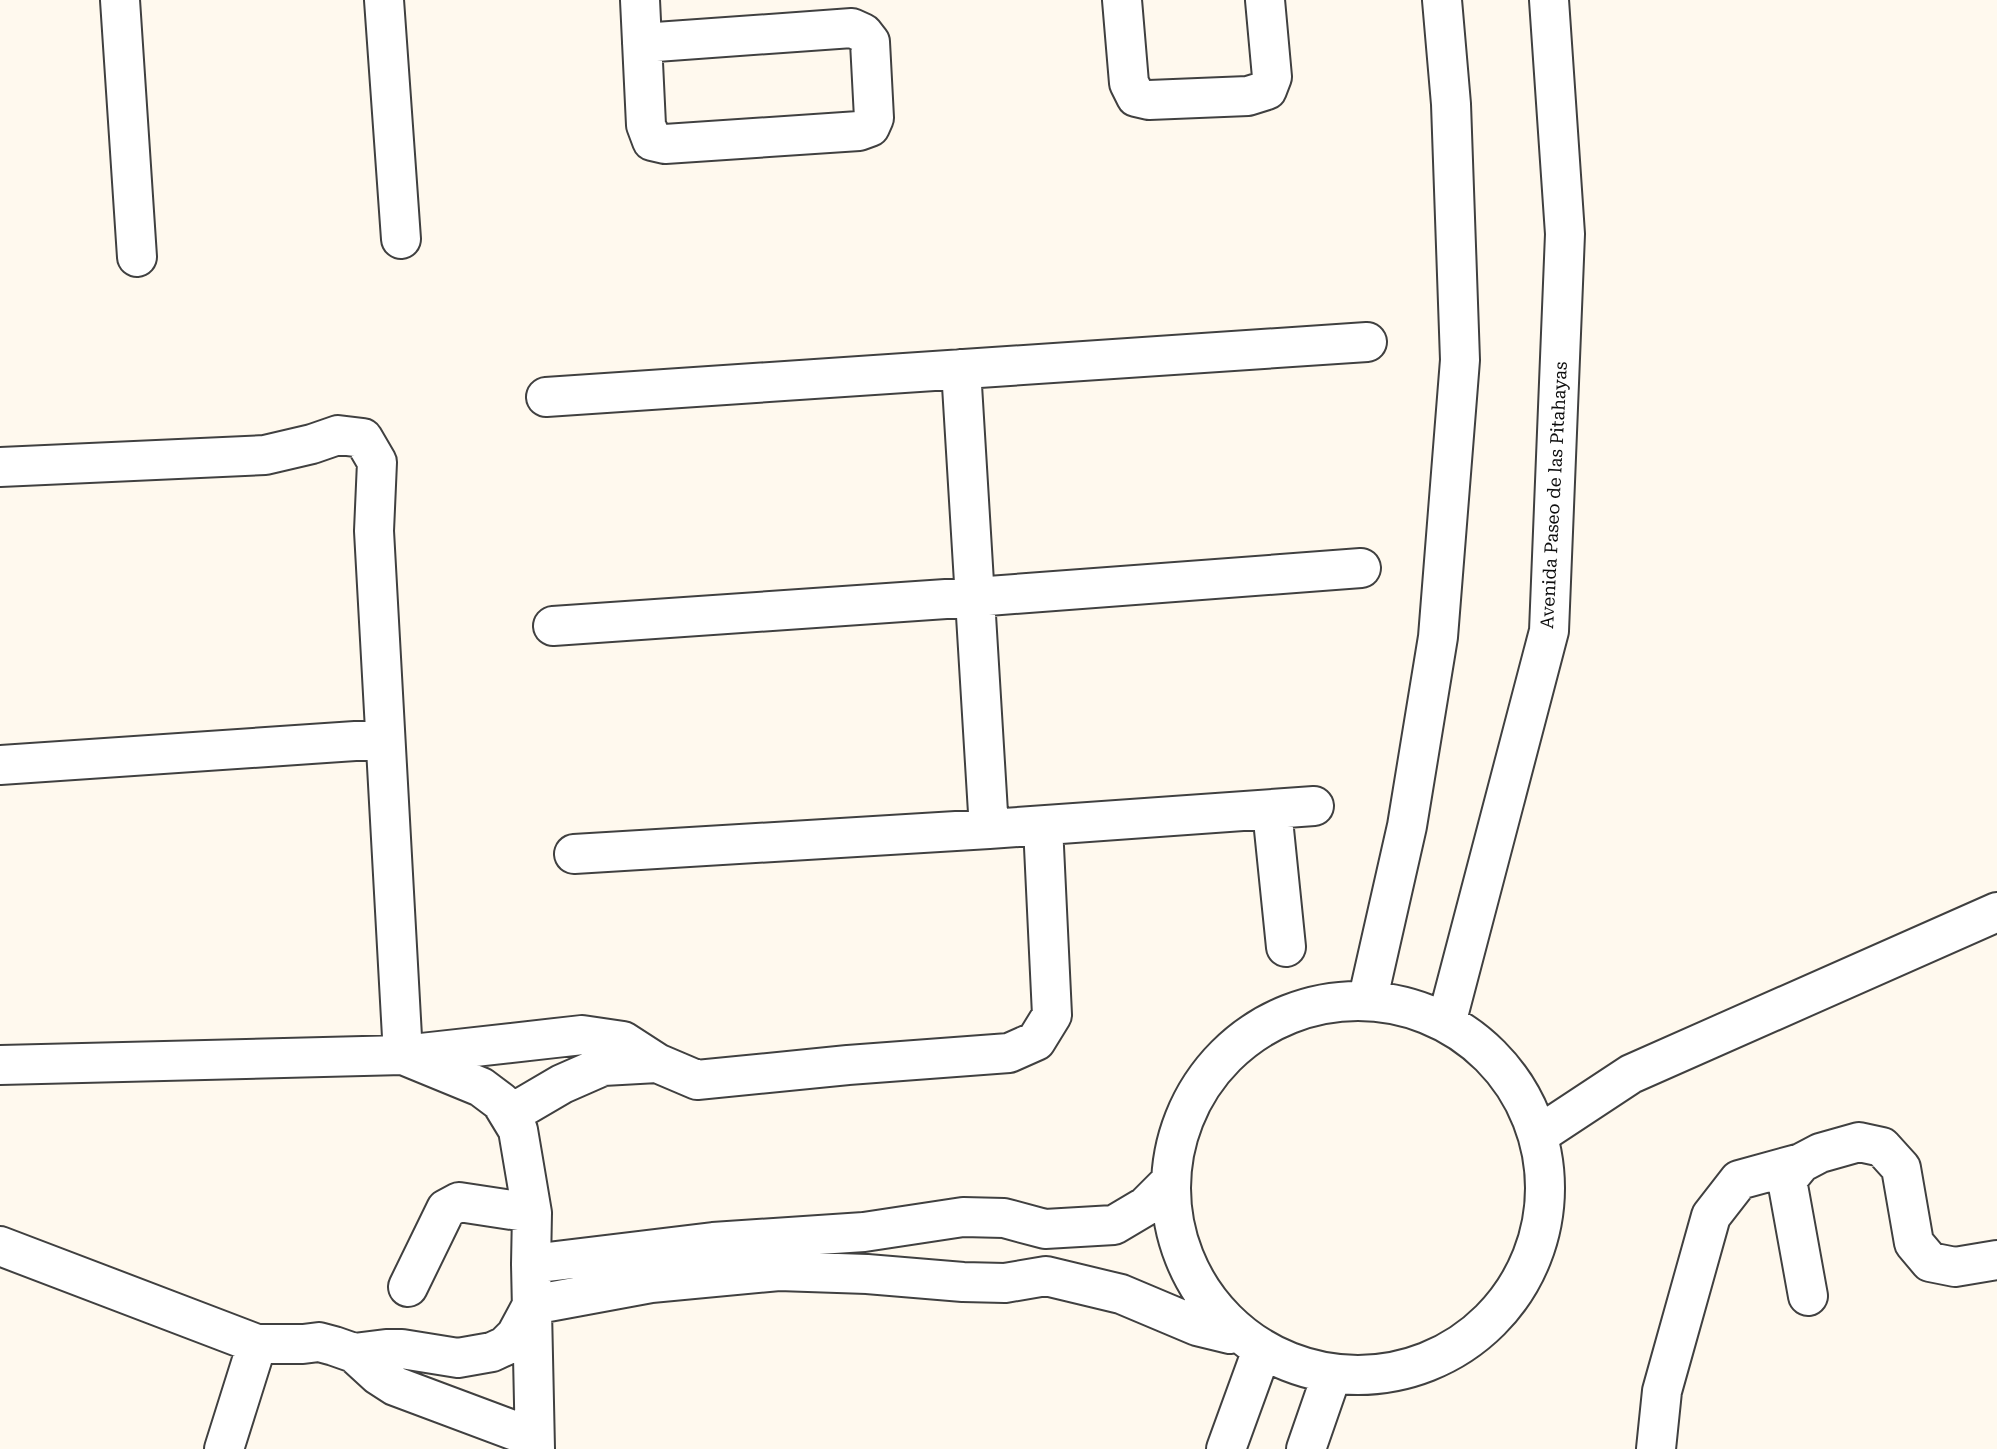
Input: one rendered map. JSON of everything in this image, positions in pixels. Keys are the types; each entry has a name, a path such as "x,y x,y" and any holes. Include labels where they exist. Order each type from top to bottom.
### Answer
{"street":[{"path":"120,0 137,257"},
{"path":"384,0 401,239"},
{"path":"640,0 642,43 646,125 652,141 665,144 859,131 870,127 874,118 870,42 863,33 852,28 642,43"},
{"path":"1122,0 1129,83 1136,97 1149,100 1248,96 1267,90 1272,77 1265,0"},
{"path":"1368,998 1407,825 1438,636 1460,360 1451,104 1443,0"},
{"name":"Avenida Paseo de las Pitahayas","path":"1447,1020 1549,631 1565,234 1549,0"},
{"path":"546,397 1367,342"},
{"path":"961,369 989,830"},
{"path":"0,467 265,455 338,435 363,438 377,463 374,531 403,1055"},
{"path":"553,626 1361,568"},
{"path":"0,765 385,739"},
{"path":"574,854 989,830 1314,806"},
{"path":"1272,810 1286,947"},
{"path":"0,1065 403,1055 582,1035 623,1041 657,1063 697,1080 1009,1053 1036,1041 1052,1015 1043,826"},
{"path":"1540,1134 1631,1074 1997,912"},
{"path":"532,1305 651,1283 779,1271 1005,1283 1045,1276 1121,1294 1197,1326 1246,1342 1304,1368 1332,1374 1407,1370 1475,1338 1524,1281 1547,1209 1540,1134 1505,1068 1447,1020 1368,998 1302,1007 1250,1032 1209,1073 1181,1124 1171,1181 1179,1242 1206,1297 1246,1342"},
{"path":"354,1353 378,1375 395,1385 535,1444 532,1213 518,1130 501,1102 481,1087 403,1055"},
{"path":"509,1115 562,1084 603,1066 657,1063"},
{"path":"1656,1449 1662,1391 1711,1216 1739,1180 1801,1163 1820,1153 1859,1142 1882,1147 1901,1168 1913,1243 1930,1262 1955,1267 1997,1260"},
{"path":"1801,1163 1787,1180 1808,1296"},
{"path":"531,1264 713,1242 863,1233 963,1217 1004,1218 1045,1229 1114,1225 1146,1206 1171,1181"},
{"path":"408,1287 446,1209 459,1202 532,1213"},
{"path":"1045,1229 1045,1276"},
{"path":"0,1246 257,1344 319,1342 354,1353 402,1349 458,1358 492,1352 505,1346 516,1335 532,1305"},
{"path":"1227,1449 1246,1342"},
{"path":"224,1449 257,1344"},
{"path":"1306,1449 1332,1374"}]}
